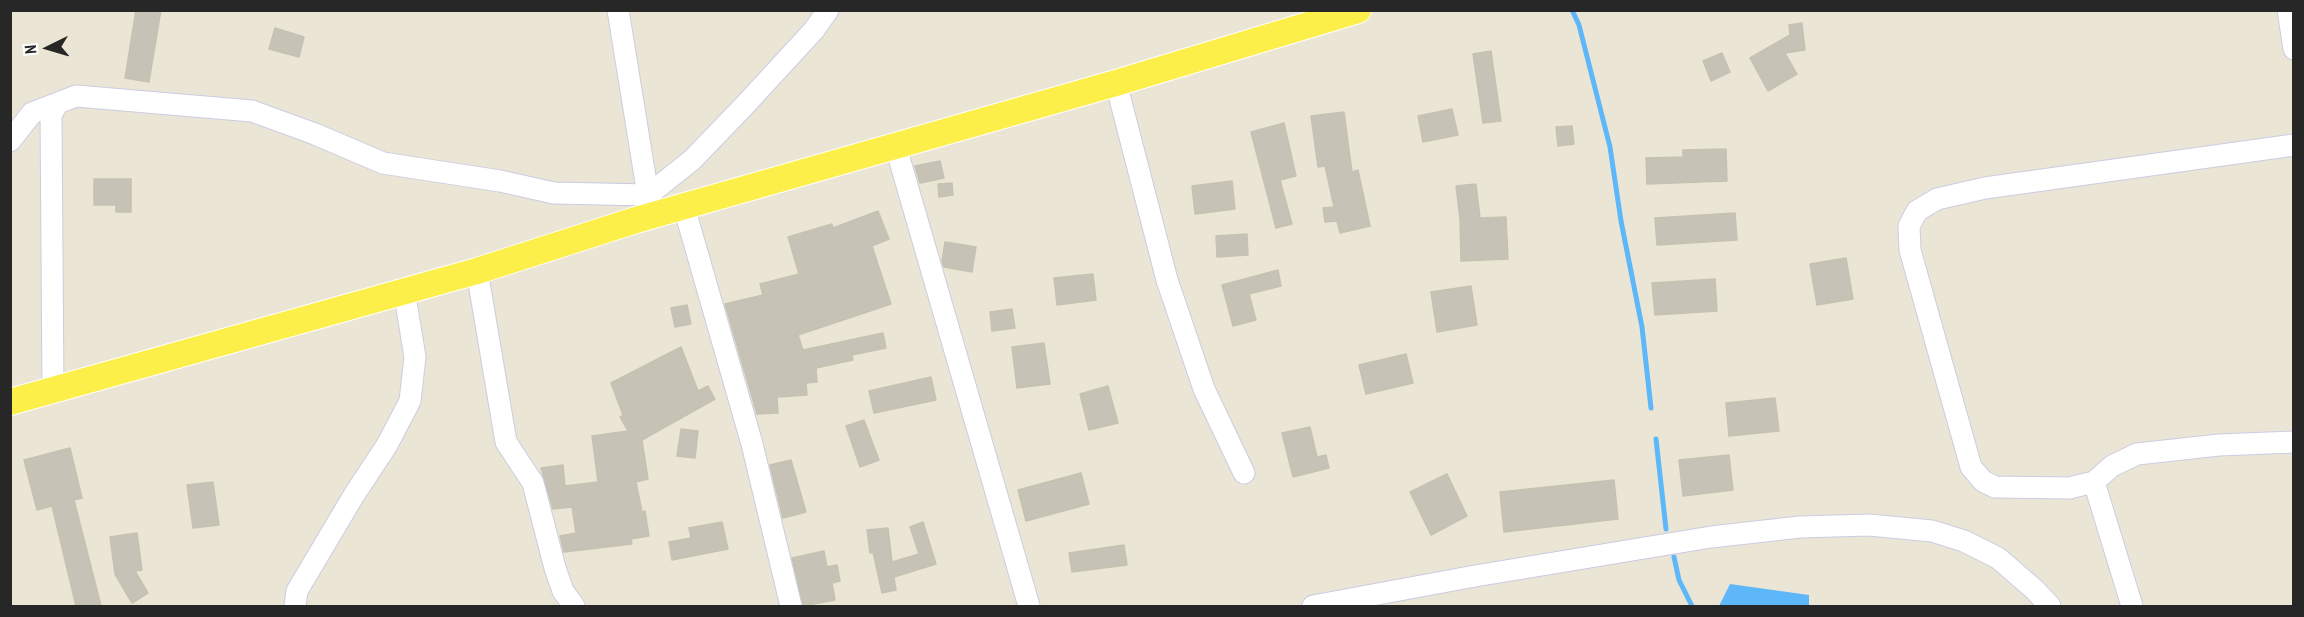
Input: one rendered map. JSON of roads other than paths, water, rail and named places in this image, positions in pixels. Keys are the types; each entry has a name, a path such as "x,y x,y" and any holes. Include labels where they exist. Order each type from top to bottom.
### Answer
{"main road":[{"path":"10,402 477,271 649,205 684,207 1358,10"}],"street":[{"path":"618,10 649,205"},
{"path":"649,205 814,30 828,10"},
{"path":"2288,10 2294,49"},
{"path":"1116,82 1167,280 1204,389 1244,473"},
{"path":"10,141 32,113 76,96 252,111 315,134 383,164 500,181 554,193 649,205"},
{"path":"53,390 51,115 58,103"},
{"path":"895,144 1029,606"},
{"path":"2294,145 1984,188 1937,199 1917,211 1909,226 1910,249 1971,467 1983,481 1995,487 2069,488 2094,482 2112,466 2137,454 2219,445 2294,442"},
{"path":"684,207 752,444 791,606"},
{"path":"477,271 506,442 533,483 555,568 563,591 574,606"},
{"path":"295,606 297,591 354,495 387,445 410,401 415,357 404,290"},
{"path":"2094,482 2132,606"},
{"path":"1313,606 1475,576 1711,537 1800,527 1869,525 1932,531 1964,541 1998,558 2050,606"}],"water":[{"path":"1730,584 1809,595 1809,606 1719,606"}],"waterway":[{"path":"1572,10 1579,25 1610,147 1621,221 1642,327 1651,408"},
{"path":"1656,439 1666,529"},
{"path":"1674,557 1679,580 1692,606"}]}
